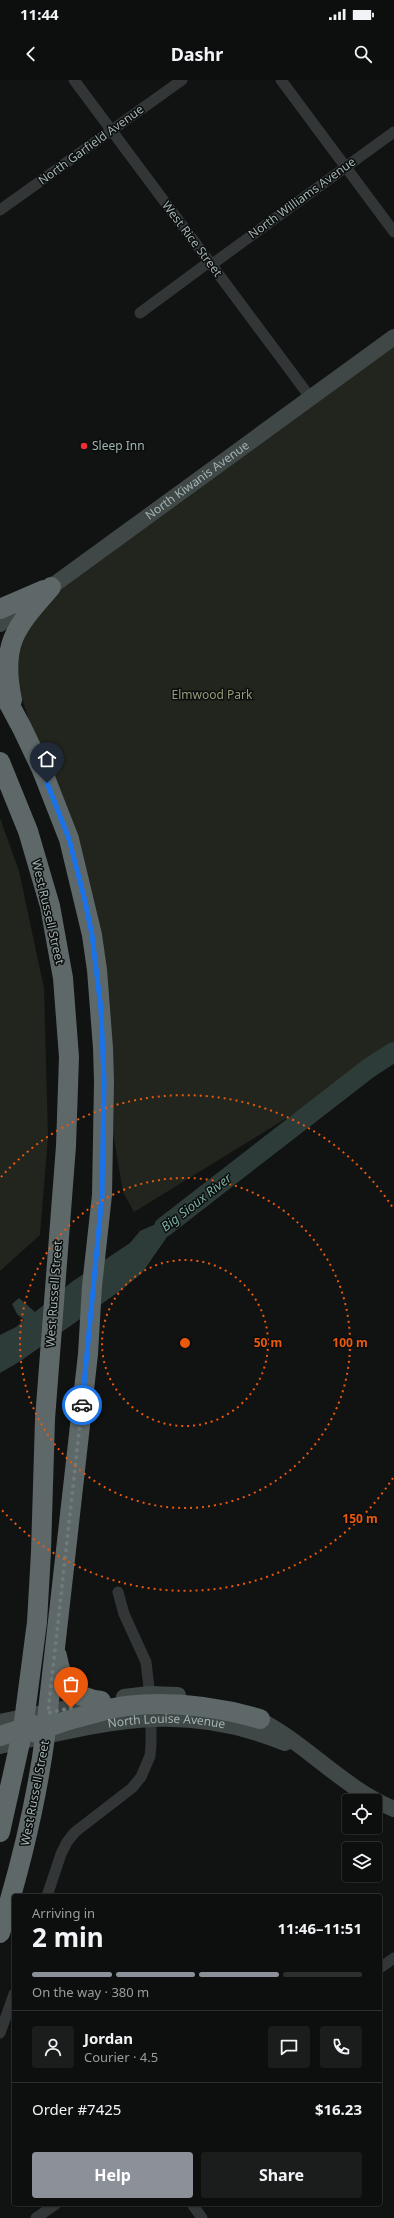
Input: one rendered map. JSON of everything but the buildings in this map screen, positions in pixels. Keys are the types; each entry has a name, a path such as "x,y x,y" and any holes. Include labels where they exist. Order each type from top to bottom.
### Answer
{"highway":[{"path":"0,610 51,587"},
{"path":"22,728 5,678 3,656 5,646 17,626 51,587"},
{"name":"West Russell Street","path":"0,687 42,770 69,839 92,935 101,1010 104,1075 102,1196 92,1286 88,1354 47,1726 36,1796 22,1858 0,1933"},
{"name":"West Russell Street","path":"0,762 28,831 58,943 63,978 69,1057 69,1102 46,1387 37,1622 23,1730 0,1832"},
{"path":"57,1634 57,1656 63,1679 74,1693 80,1697 101,1701"},
{"path":"0,1736 47,1726 111,1708 150,1706 205,1708 235,1712 260,1719"},
{"path":"0,1781 4,1791 5,1809"}],"main road":[{"name":"North Kiwanis Avenue","path":"0,624 394,337"},
{"name":"North Louise Avenue","path":"47,1726 101,1701 150,1706 184,1718 227,1724 270,1737 309,1753"},
{"name":"North Louise Avenue","path":"260,1719 282,1732 350,1785 394,1809"},
{"path":"0,1722 23,1730"},
{"path":"0,1746 23,1730"}],"street":[{"name":"West Rice Street","path":"74,80 310,398"},
{"name":"North Garfield Avenue","path":"0,210 182,80"},
{"path":"281,80 394,232"},
{"name":"North Williams Avenue","path":"140,313 346,168 394,132"},
{"path":"48,1894 61,1854 67,1842 75,1832 132,1788 148,1765 151,1745 150,1706 146,1662 124,1614 118,1592"},
{"path":"382,1967 394,1958"},
{"path":"0,2033 12,2000"},
{"path":"36,2218 53,2206"},
{"path":"193,2206 202,2218"}],"green space":[{"name":"Elmwood Park","path":"394,338 394,1052 134,1212 123,1192 104,1081 92,935 57,807 5,646 51,587"},
{"path":"0,818 19,871 44,988 48,1137 40,1235 0,1271"}],"shaded area":[{"path":"185,1211 142,1273 120,1291 19,1362 0,1373 0,1335 16,1327 24,1320 17,1314 12,1304 19,1298 35,1312 73,1281 130,1243 140,1231"}],"waterway":[{"name":"Big Sioux River","path":"164,1227 369,1068 394,1052"}],"way so far":[{"path":"71,1708 48,1713 82,1405"}],"place":[{"name":"Sleep Inn","path":"84,446"}],"route":[{"path":"47,783 69,839 85,901 92,935 101,1010 104,1081 102,1196 92,1286 88,1354 82,1405"}]}
